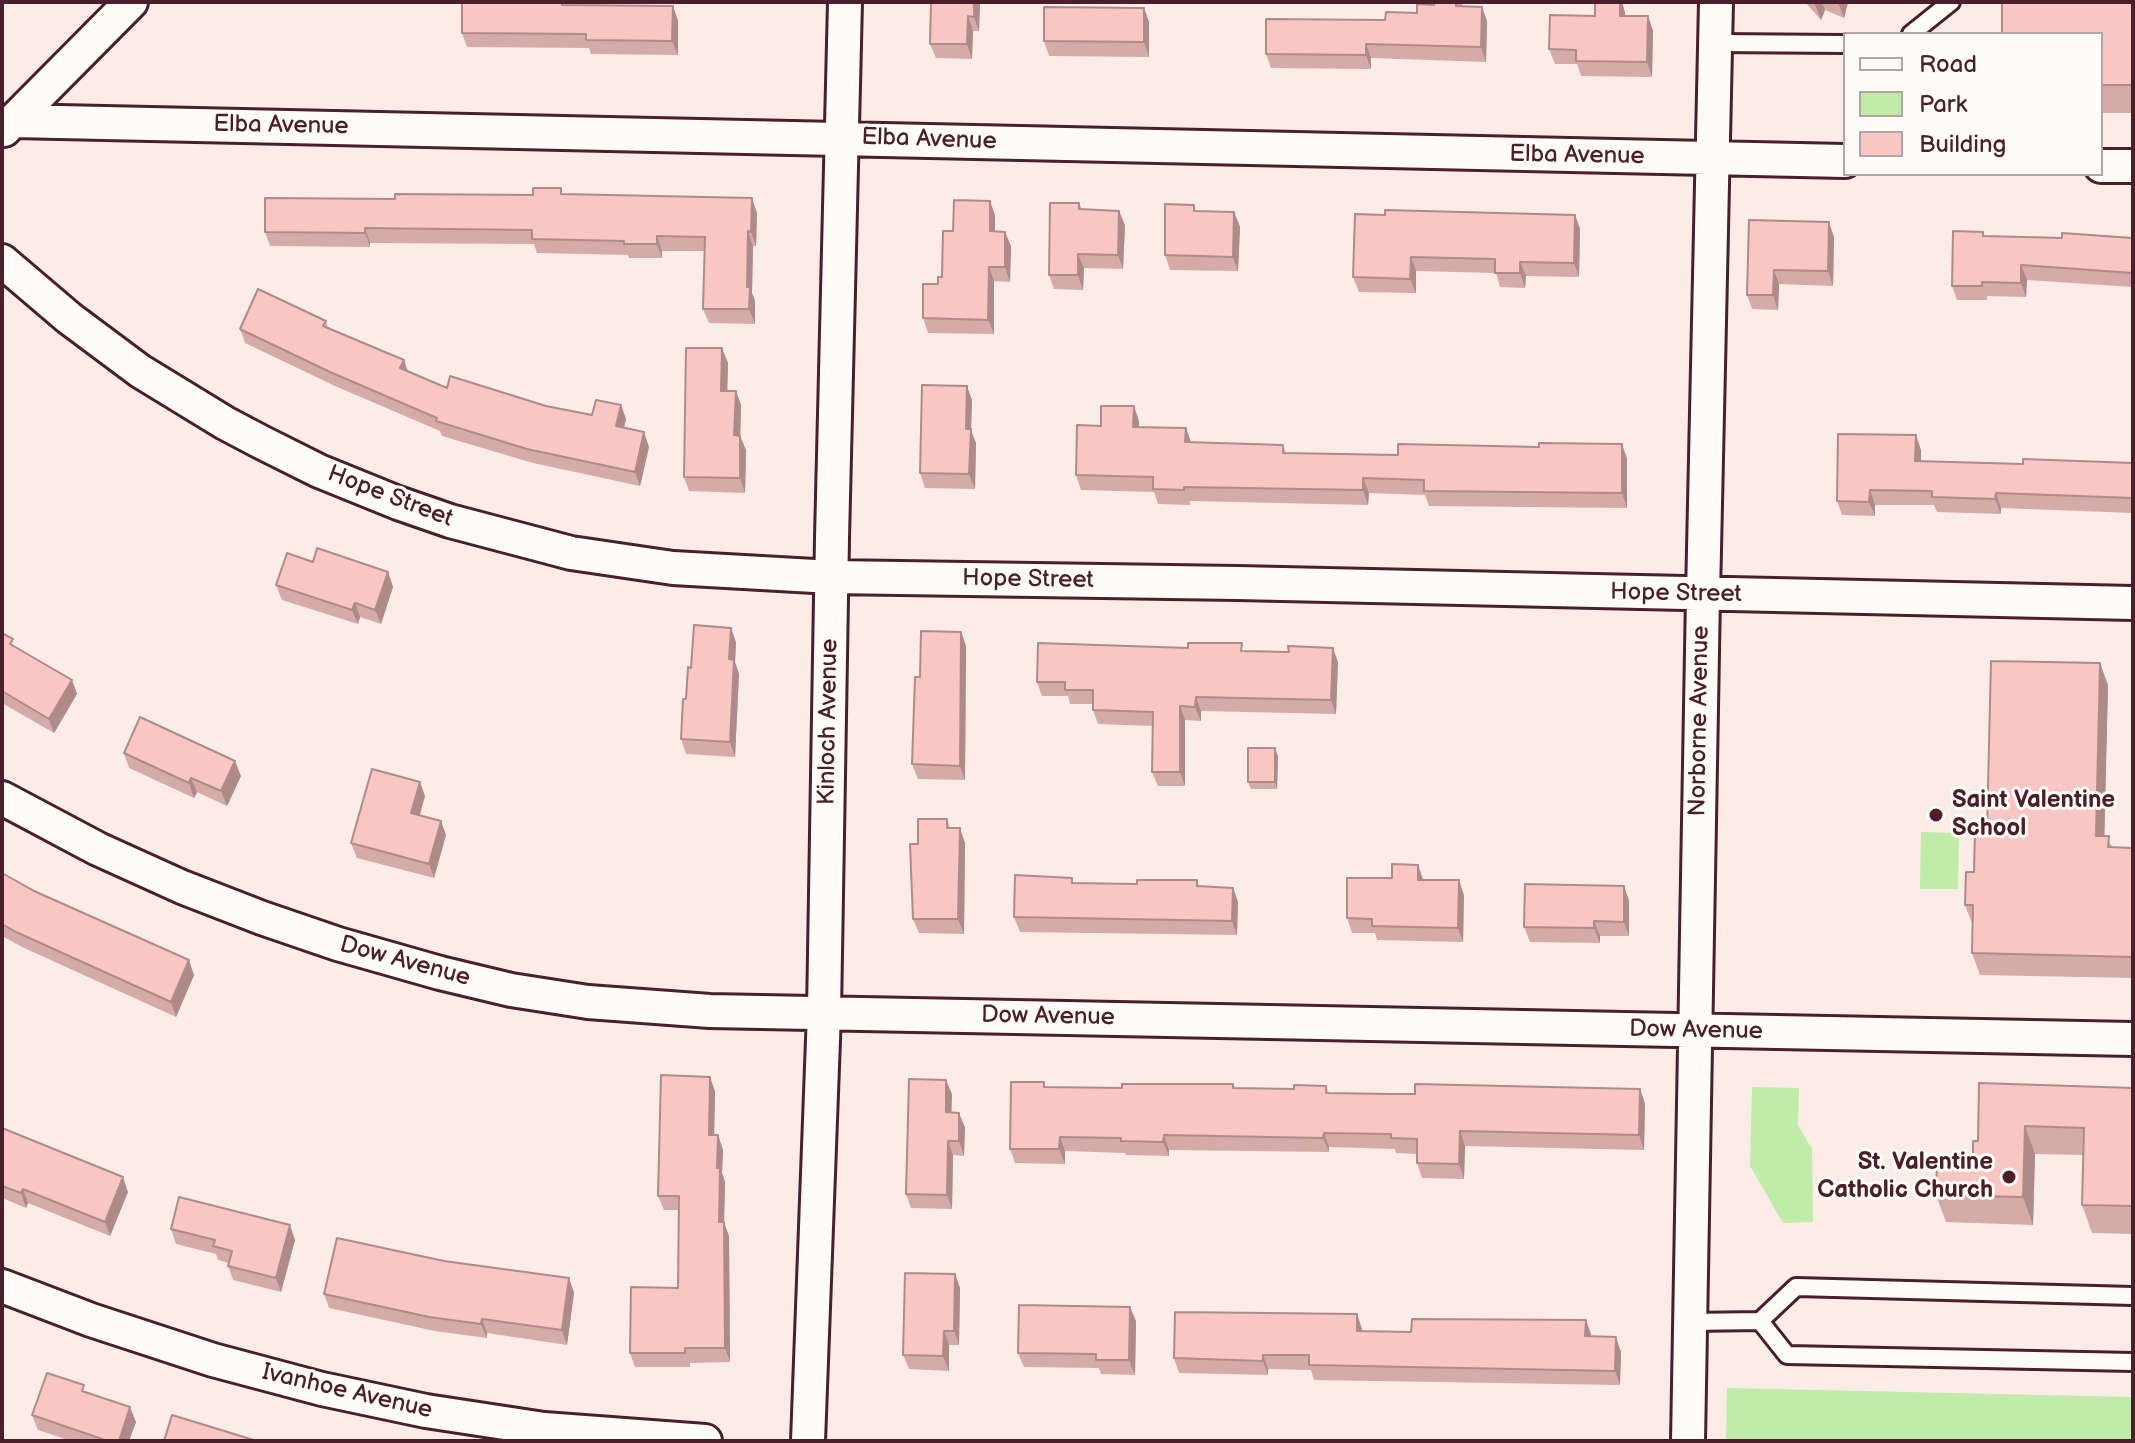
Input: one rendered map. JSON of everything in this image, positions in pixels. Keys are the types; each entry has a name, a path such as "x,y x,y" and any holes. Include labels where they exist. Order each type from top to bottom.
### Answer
{"street":[{"path":"8,126 131,2"},
{"name":"Kinloch Avenue","path":"808,1441 824,1013 845,2"},
{"name":"Norborne Avenue","path":"1688,1441 1716,2"},
{"name":"Elba Avenue","path":"8,126 843,138 1843,161"},
{"path":"2103,166 2133,166"},
{"name":"Hope Street","path":"2,261 69,318 140,371 225,423 319,471 398,503 450,521 571,553 673,568 832,577 1221,582 2133,603"},
{"name":"Dow Avenue","path":"2,798 98,849 182,887 338,944 511,990 588,1002 710,1011 2133,1039"},
{"name":"Ivanhoe Avenue","path":"2,1286 197,1355 322,1389 426,1411 544,1429 705,1441"}],"lane":[{"path":"1914,32 1951,2"},
{"path":"1715,43 1843,44"},
{"path":"1690,1322 1760,1321 1796,1287 2133,1296"},
{"path":"1760,1321 1787,1355 2133,1362"}],"green space":[{"path":"1921,832 1959,833 1958,889 1920,889"},
{"path":"1752,1087 1799,1088 1798,1125 1812,1149 1813,1222 1783,1223 1750,1166"},
{"path":"1727,1388 2133,1397 2133,1441 1726,1441"}],"building":[{"path":"462,2 673,6 672,41 586,40 586,34 462,33"},
{"path":"931,2 974,2 974,17 968,16 967,44 930,44"},
{"path":"1435,2 1482,7 1481,47 1366,44 1366,55 1266,54 1266,19 1385,20 1386,12 1417,13 1417,4 1434,5"},
{"path":"1595,2 1620,2 1620,16 1648,16 1647,62 1576,61 1576,50 1549,49 1550,15 1595,16"},
{"path":"2002,2 2133,2 2133,85 2103,85 2103,32 2002,32"},
{"path":"1044,7 1144,8 1144,42 1044,41"},
{"path":"533,188 561,188 561,194 752,198 751,232 748,231 749,309 703,309 705,237 657,236 657,244 624,244 624,241 532,239 532,230 365,228 365,233 265,232 265,198 395,199 395,194 533,195"},
{"path":"954,200 990,201 990,231 1005,232 1005,267 989,267 988,320 923,318 923,284 938,284 938,277 942,277 943,231 953,231"},
{"path":"1050,203 1079,203 1079,209 1119,211 1118,255 1078,254 1078,275 1049,275"},
{"path":"1165,204 1194,205 1194,211 1234,212 1233,257 1165,255"},
{"path":"1385,210 1575,215 1574,263 1520,262 1520,273 1495,273 1495,259 1411,257 1410,279 1353,277 1355,214 1385,215"},
{"path":"1749,220 1829,222 1828,271 1774,270 1773,295 1747,295"},
{"path":"1953,231 1983,232 1983,236 2062,238 2062,233 2133,238 2133,273 2021,265 2021,283 1982,282 1982,286 1952,286"},
{"path":"258,289 326,321 323,326 404,360 400,368 447,388 450,376 546,406 592,415 596,400 621,405 616,426 644,432 635,472 527,449 436,421 437,418 240,329"},
{"path":"686,348 722,348 721,391 736,391 734,435 740,436 740,478 684,477"},
{"path":"922,385 967,386 966,429 971,429 969,474 920,473"},
{"path":"1101,406 1134,406 1133,427 1186,428 1185,442 1283,445 1283,453 1398,455 1398,444 1539,447 1539,443 1622,444 1622,493 1424,491 1424,480 1363,478 1363,490 1153,489 1153,477 1076,475 1077,425 1101,426"},
{"path":"1838,434 1916,435 1915,461 2023,464 2023,459 2133,463 2133,498 1996,493 1995,499 1932,497 1932,491 1870,490 1869,502 1837,501"},
{"path":"317,548 388,572 375,610 355,603 352,610 276,585 287,553 313,562"},
{"path":"694,625 731,628 729,659 734,660 730,742 681,739 683,699 686,699 688,667 691,668"},
{"path":"921,631 961,632 960,766 912,764 915,677 920,677"},
{"path":"2,633 13,639 10,644 72,680 49,719 2,691"},
{"path":"1038,643 1188,648 1188,643 1242,643 1241,651 1289,652 1288,646 1333,648 1331,700 1196,697 1195,707 1180,706 1180,772 1152,772 1153,712 1093,710 1093,690 1065,690 1065,682 1037,682"},
{"name":"Saint Valentine School","path":"1991,661 2100,663 2096,836 2109,836 2108,847 2133,848 2133,957 1972,953 1973,905 1965,905 1966,872 1974,872 1975,829 1987,830"},
{"path":"140,717 235,761 221,791 191,778 189,783 124,753"},
{"path":"1248,748 1275,748 1275,782 1248,782"},
{"path":"372,769 420,782 411,813 441,821 429,864 351,843"},
{"path":"918,819 947,819 947,828 960,828 958,919 913,919 910,844 918,844"},
{"path":"1392,864 1418,865 1418,880 1459,880 1458,928 1372,926 1372,919 1347,918 1347,878 1392,878"},
{"path":"2,873 34,891 189,960 171,1002 2,924"},
{"path":"1015,875 1072,878 1072,883 1137,884 1137,880 1197,880 1197,886 1233,888 1232,921 1014,917"},
{"path":"1525,884 1624,886 1624,922 1594,921 1594,928 1524,927"},
{"path":"661,1075 710,1077 709,1135 718,1135 719,1222 724,1222 725,1348 685,1348 685,1353 630,1353 631,1287 678,1288 679,1196 658,1196"},
{"path":"909,1079 946,1080 946,1112 959,1113 959,1141 948,1141 947,1195 906,1194"},
{"path":"1011,1082 1044,1082 1044,1087 1122,1088 1122,1084 1233,1084 1233,1088 1294,1089 1294,1085 1326,1086 1326,1093 1392,1094 1415,1094 1415,1084 1640,1089 1639,1135 1460,1131 1459,1164 1417,1163 1417,1139 1391,1138 1391,1134 1324,1133 1323,1138 1164,1135 1163,1142 1060,1137 1059,1149 1010,1149"},
{"path":"1979,1083 2133,1088 2133,1206 2082,1205 2084,1128 2025,1126 2023,1197 1936,1195 1937,1157 1973,1158 1973,1141 1978,1141"},
{"path":"2,1128 123,1177 105,1222 23,1189 21,1193 2,1186"},
{"path":"179,1197 290,1225 276,1278 228,1266 232,1251 213,1246 215,1240 171,1229"},
{"path":"337,1238 444,1261 569,1278 562,1330 482,1319 481,1324 429,1317 324,1294"},
{"path":"905,1273 955,1274 954,1331 944,1331 943,1356 903,1355"},
{"path":"1019,1305 1130,1307 1129,1360 1096,1360 1096,1354 1018,1353"},
{"path":"1175,1312 1357,1314 1357,1331 1411,1332 1412,1319 1586,1320 1585,1336 1616,1337 1615,1371 1309,1365 1309,1355 1263,1355 1263,1361 1174,1358"},
{"path":"47,1373 84,1385 82,1391 130,1407 119,1441 108,1441 32,1415"},
{"path":"172,1415 257,1441 164,1441"}],"place":[{"name":"Saint Valentine School","path":"1936,815"},
{"name":"St. Valentine Catholic Church","path":"2009,1177"}]}
